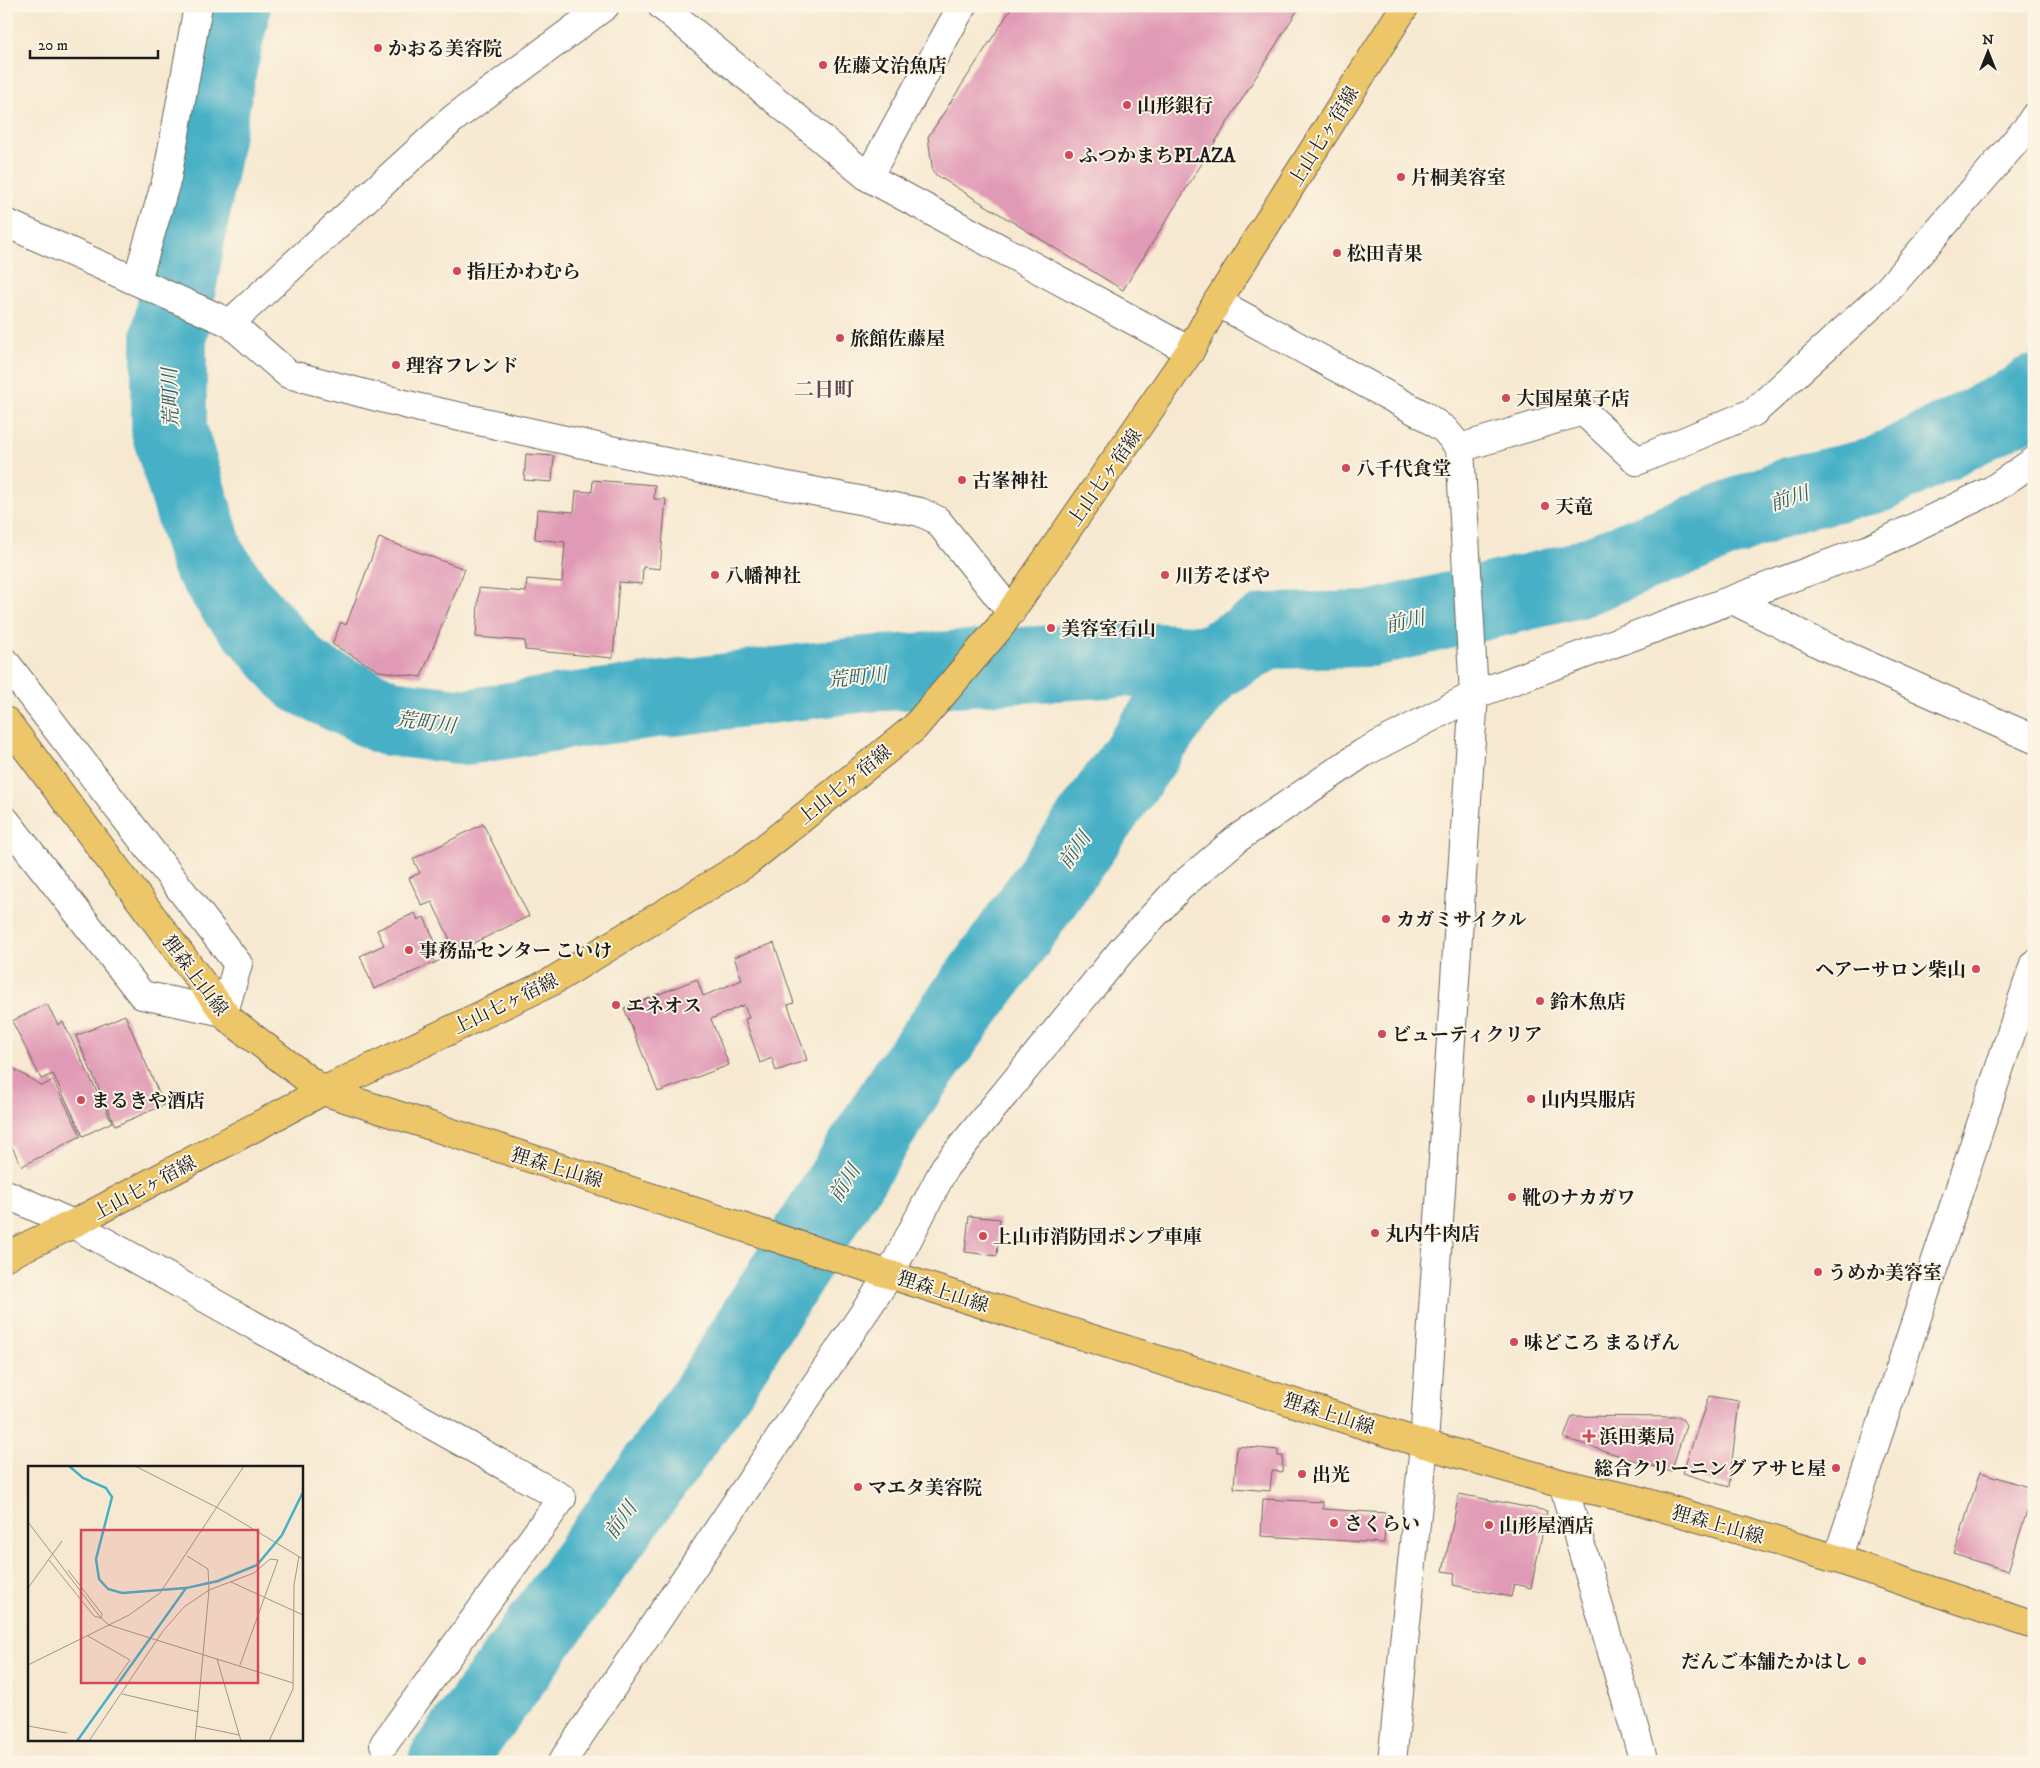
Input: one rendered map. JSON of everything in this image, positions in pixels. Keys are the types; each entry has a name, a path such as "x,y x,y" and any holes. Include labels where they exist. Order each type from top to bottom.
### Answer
{"main road":[{"name":"上山七ヶ宿線","path":"6,1256 73,1224 324,1092 551,982 736,869 914,728 1006,619 1190,351 1217,302 1405,6"},
{"name":"狸森上山線","path":"6,722 229,1020 324,1092 392,1116 1424,1444 1563,1484 1634,1499 1837,1559 2034,1625"}],"street":[{"path":"137,280 168,178 198,6"},
{"path":"230,323 454,118 605,6"},
{"path":"662,6 868,177 1190,351"},
{"path":"868,177 962,6"},
{"path":"1460,448 1583,410 1637,461 1754,412 1885,293 2027,128 2034,117"},
{"path":"6,223 230,323 288,374 430,410 656,460 920,512 937,520 1006,619"},
{"path":"1217,302 1425,416 1445,430 1460,448 1474,695 1424,1444 1392,1762"},
{"path":"562,1762 881,1272 945,1167 1122,950 1180,887 1238,838 1363,753 1474,695 1600,646 1733,600 1869,549 1992,490 2034,461"},
{"path":"1733,600 1824,646 2034,739"},
{"path":"6,663 238,964 224,1012 142,995 6,821"},
{"path":"1837,1559 2034,964"},
{"path":"6,1194 73,1224 562,1498 384,1744"},
{"path":"1563,1484 1644,1762"}],"building":[{"name":"ふつかまちPLAZA","path":"1013,6 1300,6 1123,290 933,173 928,137"},
{"path":"526,454 554,456 552,482 524,480"},
{"path":"593,480 655,485 654,499 666,499 660,569 643,567 642,584 619,582 613,658 525,650 525,641 476,637 479,588 526,592 527,579 562,582 565,542 535,539 537,509 574,512 576,491 592,492"},
{"path":"379,538 465,569 421,677 379,671 332,644 341,622 346,625"},
{"path":"483,824 529,916 456,952 432,902 422,906 409,878 420,873 413,859"},
{"path":"415,913 418,920 424,917 443,959 374,989 360,956 384,945 377,930"},
{"path":"774,943 794,1003 788,1005 807,1060 776,1071 772,1058 760,1063 745,1019 749,1018 744,1005 711,1019 729,1065 658,1092 624,1008 697,979 703,996 742,980 734,957"},
{"path":"47,1004 58,1025 63,1022 112,1122 83,1136 53,1074 41,1079 12,1021"},
{"path":"125,1015 164,1105 115,1126 76,1036"},
{"path":"6,1064 42,1086 53,1080 81,1136 22,1166 6,1136"},
{"name":"上山市消防団ポンプ車庫","path":"969,1216 1000,1219 997,1256 965,1252"},
{"path":"1709,1396 1739,1401 1729,1487 1682,1473"},
{"path":"1572,1416 1681,1417 1686,1425 1671,1472 1564,1438"},
{"path":"1237,1446 1278,1450 1278,1456 1283,1456 1282,1472 1272,1471 1270,1491 1234,1488"},
{"path":"1980,1472 2034,1489 2034,1505 2031,1512 2027,1511 2008,1571 1954,1554"},
{"path":"1459,1494 1547,1511 1531,1588 1514,1584 1511,1597 1453,1585 1455,1573 1443,1571"},
{"path":"1263,1499 1323,1502 1323,1509 1386,1513 1384,1543 1261,1536"}],"waterway":[{"name":"荒町川","path":"233,6 218,72 169,337 169,430 208,559 237,602 302,676 388,718 467,727 568,711 865,674 1125,659 1209,664"},
{"name":"前川","path":"446,1762 707,1400 907,1082 1005,948 1168,715 1209,664 1268,631 1370,629 1574,581 1793,494 1877,475 2025,401 2034,393"}],"place":[{"name":"かおる美容院","path":"378,48"},
{"name":"佐藤文治魚店","path":"823,65"},
{"name":"山形銀行","path":"1127,105"},
{"name":"ふつかまちPLAZA","path":"1069,155"},
{"name":"片桐美容室","path":"1401,177"},
{"name":"松田青果","path":"1337,253"},
{"name":"指圧かわむら","path":"457,271"},
{"name":"旅館佐藤屋","path":"840,338"},
{"name":"理容フレンド","path":"396,365"},
{"name":"大国屋菓子店","path":"1506,398"},
{"name":"八千代食堂","path":"1346,468"},
{"name":"古峯神社","path":"962,480"},
{"name":"天竜","path":"1545,506"},
{"name":"八幡神社","path":"715,575"},
{"name":"川芳そばや","path":"1165,575"},
{"name":"美容室石山","path":"1051,628"},
{"name":"カガミサイクル","path":"1386,919"},
{"name":"事務品センター こいけ","path":"409,950"},
{"name":"ヘアーサロン柴山","path":"1976,969"},
{"name":"鈴木魚店","path":"1540,1001"},
{"name":"エネオス","path":"616,1005"},
{"name":"ビューティクリア","path":"1382,1034"},
{"name":"山内呉服店","path":"1531,1099"},
{"name":"まるきや酒店","path":"81,1100"},
{"name":"靴のナカガワ","path":"1512,1197"},
{"name":"丸内牛肉店","path":"1375,1233"},
{"name":"上山市消防団ポンプ車庫","path":"983,1236"},
{"name":"うめか美容室","path":"1818,1272"},
{"name":"味どころ まるげん","path":"1514,1342"},
{"name":"浜田薬局","path":"1589,1436"},
{"name":"総合クリーニング アサヒ屋","path":"1836,1468"},
{"name":"出光","path":"1302,1474"},
{"name":"マエタ美容院","path":"858,1487"},
{"name":"さくらい","path":"1334,1523"},
{"name":"山形屋酒店","path":"1489,1525"},
{"name":"だんご本舗たかはし","path":"1862,1661"}],"district":[{"name":"二日町","path":"824,389"}]}
